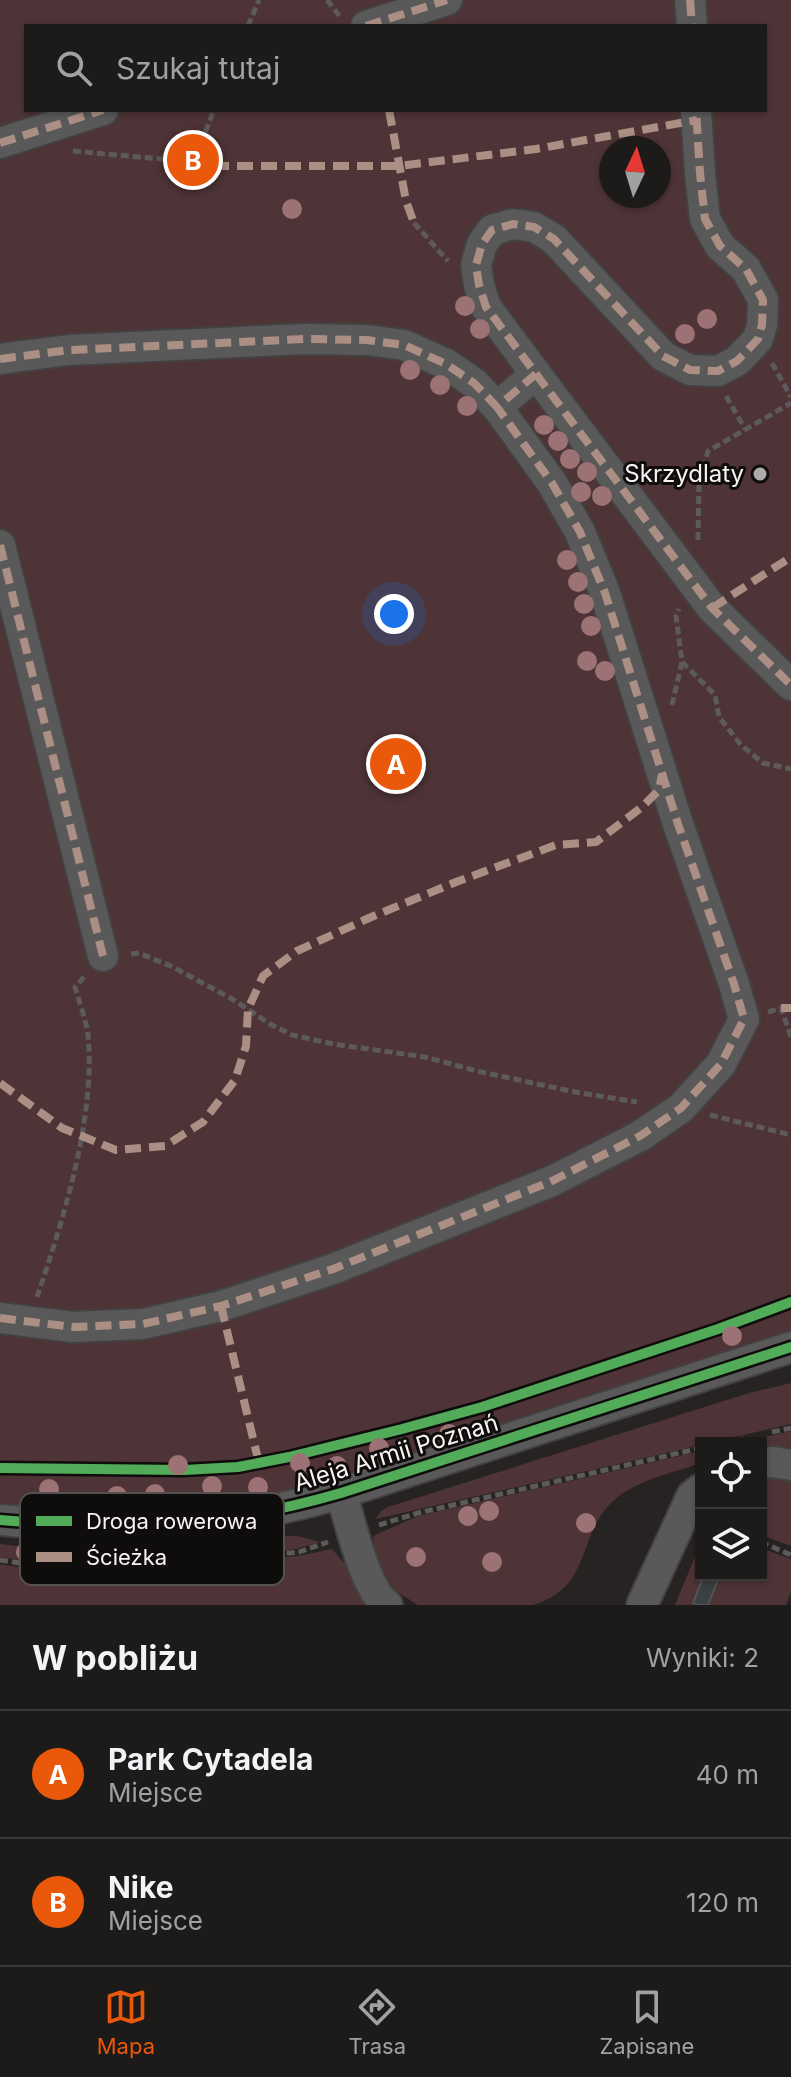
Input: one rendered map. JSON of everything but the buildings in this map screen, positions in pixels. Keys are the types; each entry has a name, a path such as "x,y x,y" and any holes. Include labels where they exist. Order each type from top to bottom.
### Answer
{"street":[{"path":"372,24 447,0"},
{"path":"690,0 692,24"},
{"path":"0,143 97,112"},
{"path":"696,112 705,219 720,246 746,269 763,300 758,339 737,361 718,371 690,370 663,356 554,239 534,227 513,224 492,230 482,244 476,265 486,307 536,374 712,608 791,685"},
{"path":"0,359 85,349 304,339 367,340 404,345 446,364 474,383 497,407 552,483 580,532 600,581 744,1019 721,1064 681,1108 640,1136 552,1181 333,1269 221,1306 143,1324 73,1327 14,1319"},
{"path":"497,407 536,374"},
{"path":"0,545 103,956"},
{"name":"Aleja Armii Poznań","path":"284,1508 341,1493 791,1347"},
{"path":"767,1462 791,1465"},
{"path":"341,1493 368,1579 387,1605"},
{"path":"642,1605 695,1494"},
{"name":"Aleja Armii Poznań","path":"0,1520 20,1521"}],"path":[{"path":"249,24 259,0"},
{"path":"327,0 345,24"},
{"path":"201,143 213,112"},
{"path":"193,141 207,147 213,166 202,180 185,181 173,168 172,160 174,153 186,142 193,141"},
{"path":"63,150 172,160"},
{"path":"414,223 449,262"},
{"path":"671,713 682,662 676,616 683,598 698,590 699,485 708,451 791,400 758,339"},
{"path":"682,662 715,695 719,717 741,745 763,763 791,769"},
{"path":"14,1319 54,1247 72,1177 88,1090 88,1033 75,987 103,956 139,953 173,967 292,1035 425,1057 575,1092 681,1108 791,1135"},
{"path":"788,1028 791,1037"},
{"path":"767,1545 791,1555"}],"shaded area":[{"path":"0,0 791,0 791,1332 390,1463 284,1493 20,1493 20,1510 0,1510"},
{"path":"791,1383 791,1424 734,1437 695,1437 695,1446 376,1519 388,1507 749,1393"},
{"path":"791,1431 791,1452 767,1447 767,1437 764,1437"},
{"path":"695,1452 695,1465 641,1483 610,1504 599,1518 581,1561 565,1587 533,1605 418,1605 396,1591 383,1575 375,1554 373,1536 418,1516"},
{"path":"767,1476 791,1478 791,1546 767,1537"},
{"path":"284,1536 320,1542 284,1550"},
{"path":"0,1544 20,1546 20,1560 0,1557"},
{"path":"332,1549 372,1605 0,1605 0,1564 20,1567 20,1585 284,1585 284,1557"},
{"path":"767,1550 791,1559 791,1592 786,1605 675,1605 695,1557 695,1581 767,1581"}],"marked path":[{"path":"372,24 447,0"},
{"path":"690,0 692,24"},
{"path":"0,143 97,112"},
{"path":"389,112 406,201 414,223"},
{"path":"0,1318 73,1327 143,1324 221,1306 333,1269 552,1181 640,1136 681,1108 721,1064 744,1019 734,984 678,824 605,593 580,532 552,483 497,407 536,374 486,307 476,265 482,244 492,230 513,224 534,227 554,239 663,356 690,370 718,371 737,361 758,339 763,300 746,269 720,246 705,219 696,112"},
{"path":"213,166 399,166 536,149 697,120"},
{"path":"0,359 69,350 304,339 367,340 404,345 446,364 474,383 497,407"},
{"path":"536,374 712,608 791,685"},
{"path":"0,545 103,956"},
{"path":"712,608 791,557"},
{"path":"0,1083 62,1128 116,1150 165,1146 203,1122 235,1080 246,1046 248,1009 263,976 297,951 456,882 556,845 596,842 659,790 662,774"},
{"path":"781,1008 791,1008"},
{"path":"221,1306 259,1463"}],"cycle path":[{"path":"0,1468 184,1470 238,1467 289,1457 482,1407 791,1302"},
{"path":"284,1507 341,1493 791,1347"},
{"path":"0,1520 20,1521"}],"place":[{"name":"Nike","path":"193,160"},
{"name":"Skrzydlaty","path":"760,474"},
{"name":"Park Cytadela","path":"396,764"}]}
